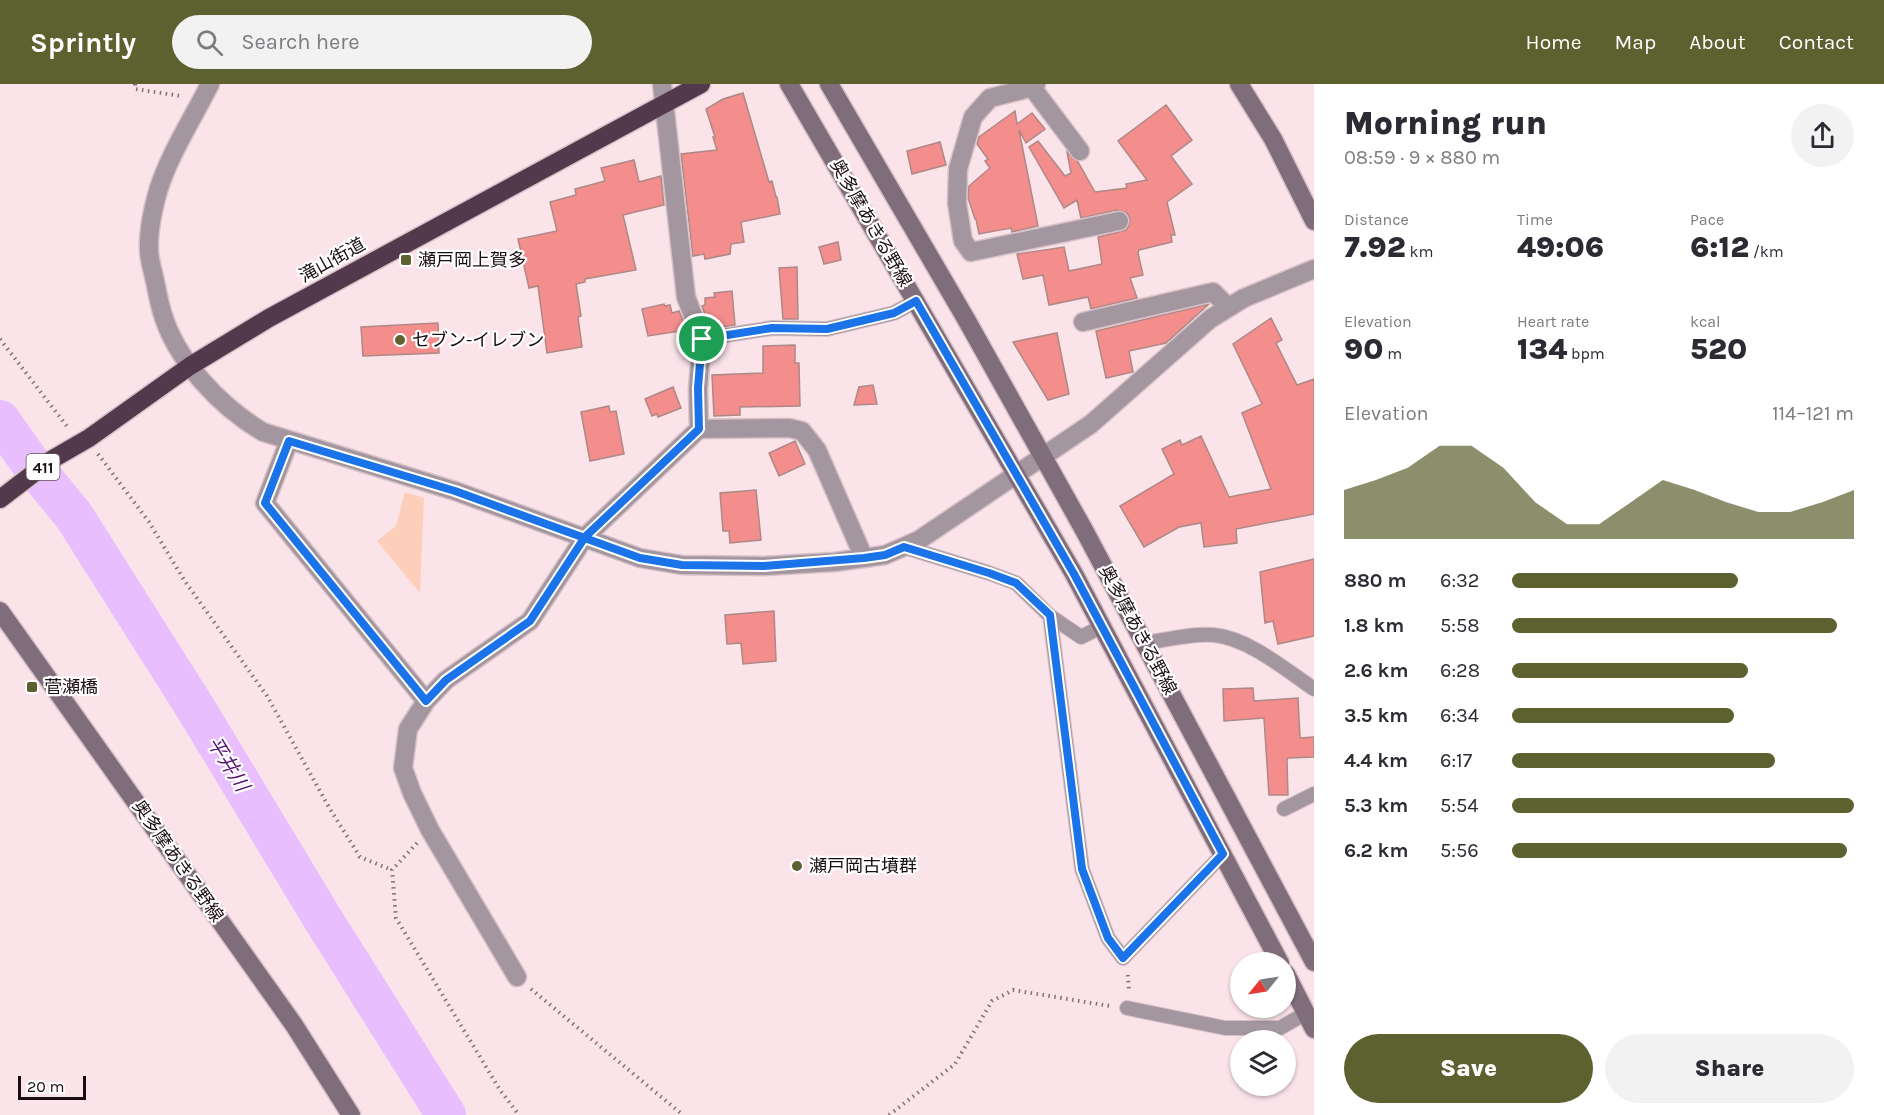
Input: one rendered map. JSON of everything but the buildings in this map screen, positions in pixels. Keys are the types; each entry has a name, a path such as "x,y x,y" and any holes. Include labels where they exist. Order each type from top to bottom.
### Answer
{"highway":[{"name":"滝山街道","path":"0,499 51,460 85,441 190,366 269,318 701,84"}],"main road":[{"name":"奥多摩あきる野線","path":"789,84 1103,626 1274,952"},
{"name":"奥多摩あきる野線","path":"829,84 966,319 1043,457 1145,643 1314,962"},
{"path":"1239,84 1273,139 1314,221"},
{"name":"奥多摩あきる野線","path":"0,611 294,1025 351,1115"},
{"path":"1296,994 1310,1021"}],"street":[{"path":"662,84 686,297 702,339 698,388 699,429"},
{"path":"1080,151 1033,85 990,98 973,117 958,169 957,203 963,241 971,252 1119,221"},
{"path":"206,91 158,190 150,229 149,251 162,314 172,338 213,395 241,419 263,432 455,491 640,558 682,565 764,566 864,558 885,555 920,540 1091,424 1210,319 1244,298 1314,269"},
{"path":"1083,322 1213,292 1228,307"},
{"path":"516,977 430,830 403,768 408,729 426,701 446,680 530,621 585,537 699,429 789,428 802,432 817,450 864,558"},
{"path":"289,441 265,503 426,701"}],"lane":[{"path":"702,339 772,328 827,329 894,313 916,301"},
{"path":"904,547 1016,583 1050,615 1081,638 1103,626"},
{"path":"1050,615 1082,869 1108,938 1123,958 1223,854"},
{"path":"1145,643 1199,635 1215,635 1230,639 1244,644 1314,690"},
{"path":"1284,809 1314,794"},
{"path":"1127,1008 1225,1028 1280,1028 1310,1021"}],"path":[{"path":"135,84 135,90 206,91"},
{"path":"0,339 85,441 148,522 184,580 267,696 360,857 392,870"},
{"path":"430,830 392,870 396,918 500,1090 519,1115"},
{"path":"889,1115 955,1064 992,1001 1013,990 1127,1008 1128,973"},
{"path":"516,977 682,1115"}],"shaded area":[{"path":"405,492 424,498 420,593 377,541 396,526"}],"waterway":[{"name":"平井川","path":"0,420 29,461 74,516 196,709 321,916 446,1115"}],"place":[{"name":"瀬戸岡上賀多","path":"406,260"},
{"name":"セブン-イレブン","path":"400,340"},
{"name":"菅瀬橋","path":"32,687"},
{"name":"瀬戸岡古墳群","path":"797,866"}],"route":[{"path":"702,339 698,388 699,429 585,537 530,621 446,680 426,701 265,503 289,441 455,491 585,537 640,558 682,565 764,566 835,562 885,555 904,547 1016,583 1050,615 1082,869 1108,938 1123,958 1223,854 1103,626 916,301 894,313 827,329 772,328 702,339"}]}
